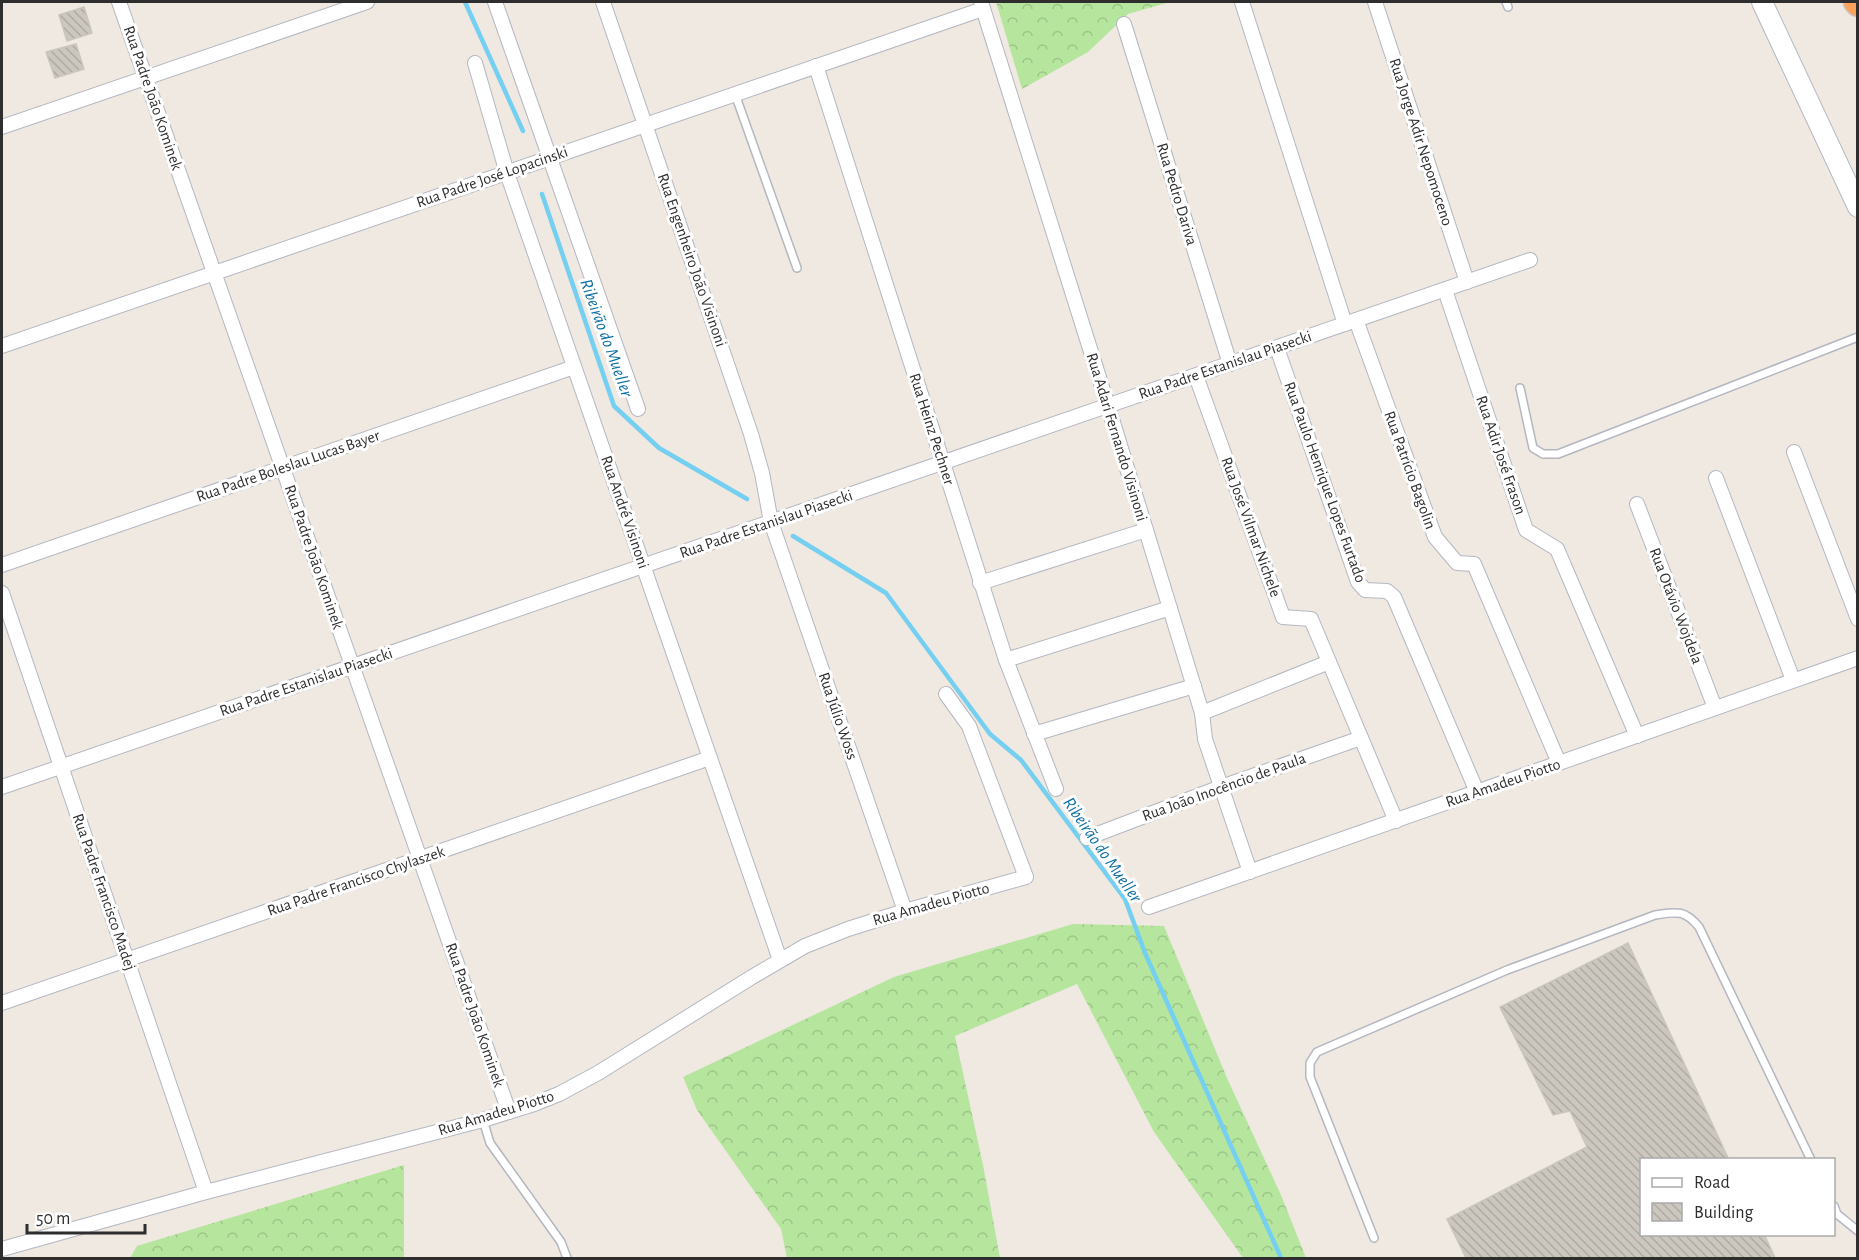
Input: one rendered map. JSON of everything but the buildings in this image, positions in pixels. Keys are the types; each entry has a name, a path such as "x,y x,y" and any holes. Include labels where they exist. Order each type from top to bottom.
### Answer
{"main road":[{"path":"1762,2 1857,207"}],"street":[{"name":"Rua Padre João Kominek","path":"119,2 509,1112"},
{"path":"2,127 367,2"},
{"path":"495,2 638,410"},
{"name":"Rua Engenheiro João Visinoni","path":"603,2 751,434 760,464 771,522"},
{"name":"Rua Patrício Bagolin","path":"1242,2 1351,322 1432,532 1443,549 1457,563 1474,564 1559,763"},
{"name":"Rua Jorge Adir Nepomoceno","path":"1375,2 1467,282"},
{"name":"Rua Padre José Lopacinski","path":"2,346 816,66 982,5"},
{"name":"Rua Adari Fernando Visinoni","path":"982,5 1194,686 1202,713 1205,739 1250,872"},
{"name":"Rua Pedro Dariva","path":"1124,24 1230,364"},
{"name":"Rua André Visinoni","path":"475,63 507,172 780,960"},
{"name":"Rua Heinz Pechner","path":"816,66 980,583 1006,660 1056,789"},
{"name":"Rua Padre Estanislau Piasecki","path":"2,787 1530,260"},
{"name":"Rua Adir José Frason","path":"1445,290 1526,530 1557,549 1637,736"},
{"name":"Rua Paulo Henrique Lopes Furtado","path":"1277,348 1358,582 1365,590 1387,591 1394,597 1477,792"},
{"name":"Rua Padre Boleslau Lucas Bayer","path":"2,565 574,367"},
{"name":"Rua José Vilmar Nichele","path":"1196,375 1283,617 1311,619 1396,821"},
{"path":"1794,452 1857,619"},
{"path":"1716,478 1793,680"},
{"name":"Rua Otávio Wojdela","path":"1637,504 1716,708"},
{"name":"Rua Júlio Woss","path":"771,522 905,911"},
{"path":"980,583 1146,530"},
{"name":"Rua Padre Francisco Madej","path":"2,593 206,1192"},
{"path":"1006,660 1170,608"},
{"name":"Rua Amadeu Piotto","path":"1149,908 1857,658"},
{"path":"1202,713 1329,662"},
{"path":"1034,734 1194,686"},
{"name":"Rua Amadeu Piotto","path":"2,1249 206,1192 483,1120 559,1094 588,1079 780,960 826,937 905,911 1026,877 969,726 946,694"},
{"name":"Rua João Inocêncio de Paula","path":"1087,838 1221,787 1361,738"},
{"name":"Rua Padre Francisco Chylaszek","path":"2,1003 710,758"}],"lane":[{"path":"735,94 797,268"},
{"path":"1520,388 1533,448 1543,454 1558,454 1857,337"},
{"path":"1374,1238 1310,1077 1310,1063 1317,1052 1507,970 1655,915 1679,912 1691,917 1699,927 1810,1158"},
{"path":"483,1120 490,1143 561,1242 567,1258"},
{"path":"1835,1210 1857,1231"}],"green space":[{"path":"996,2 1170,2 1128,14 1088,52 1022,89"},
{"path":"1073,924 1164,926 1227,1078 1281,1195 1306,1258 1243,1258 1154,1132 1077,984 955,1036 983,1165 1000,1258 787,1258 781,1229 697,1110 683,1077 894,977"},
{"path":"404,1165 404,1258 130,1258 137,1246"}],"waterway":[{"name":"Ribeirão do Mueller","path":"465,2 523,131"},
{"name":"Ribeirão do Mueller","path":"542,194 614,406 659,448 747,499"},
{"name":"Ribeirão do Mueller","path":"793,536 886,593 990,734 1021,760 1125,899 1145,953 1281,1258"}]}
